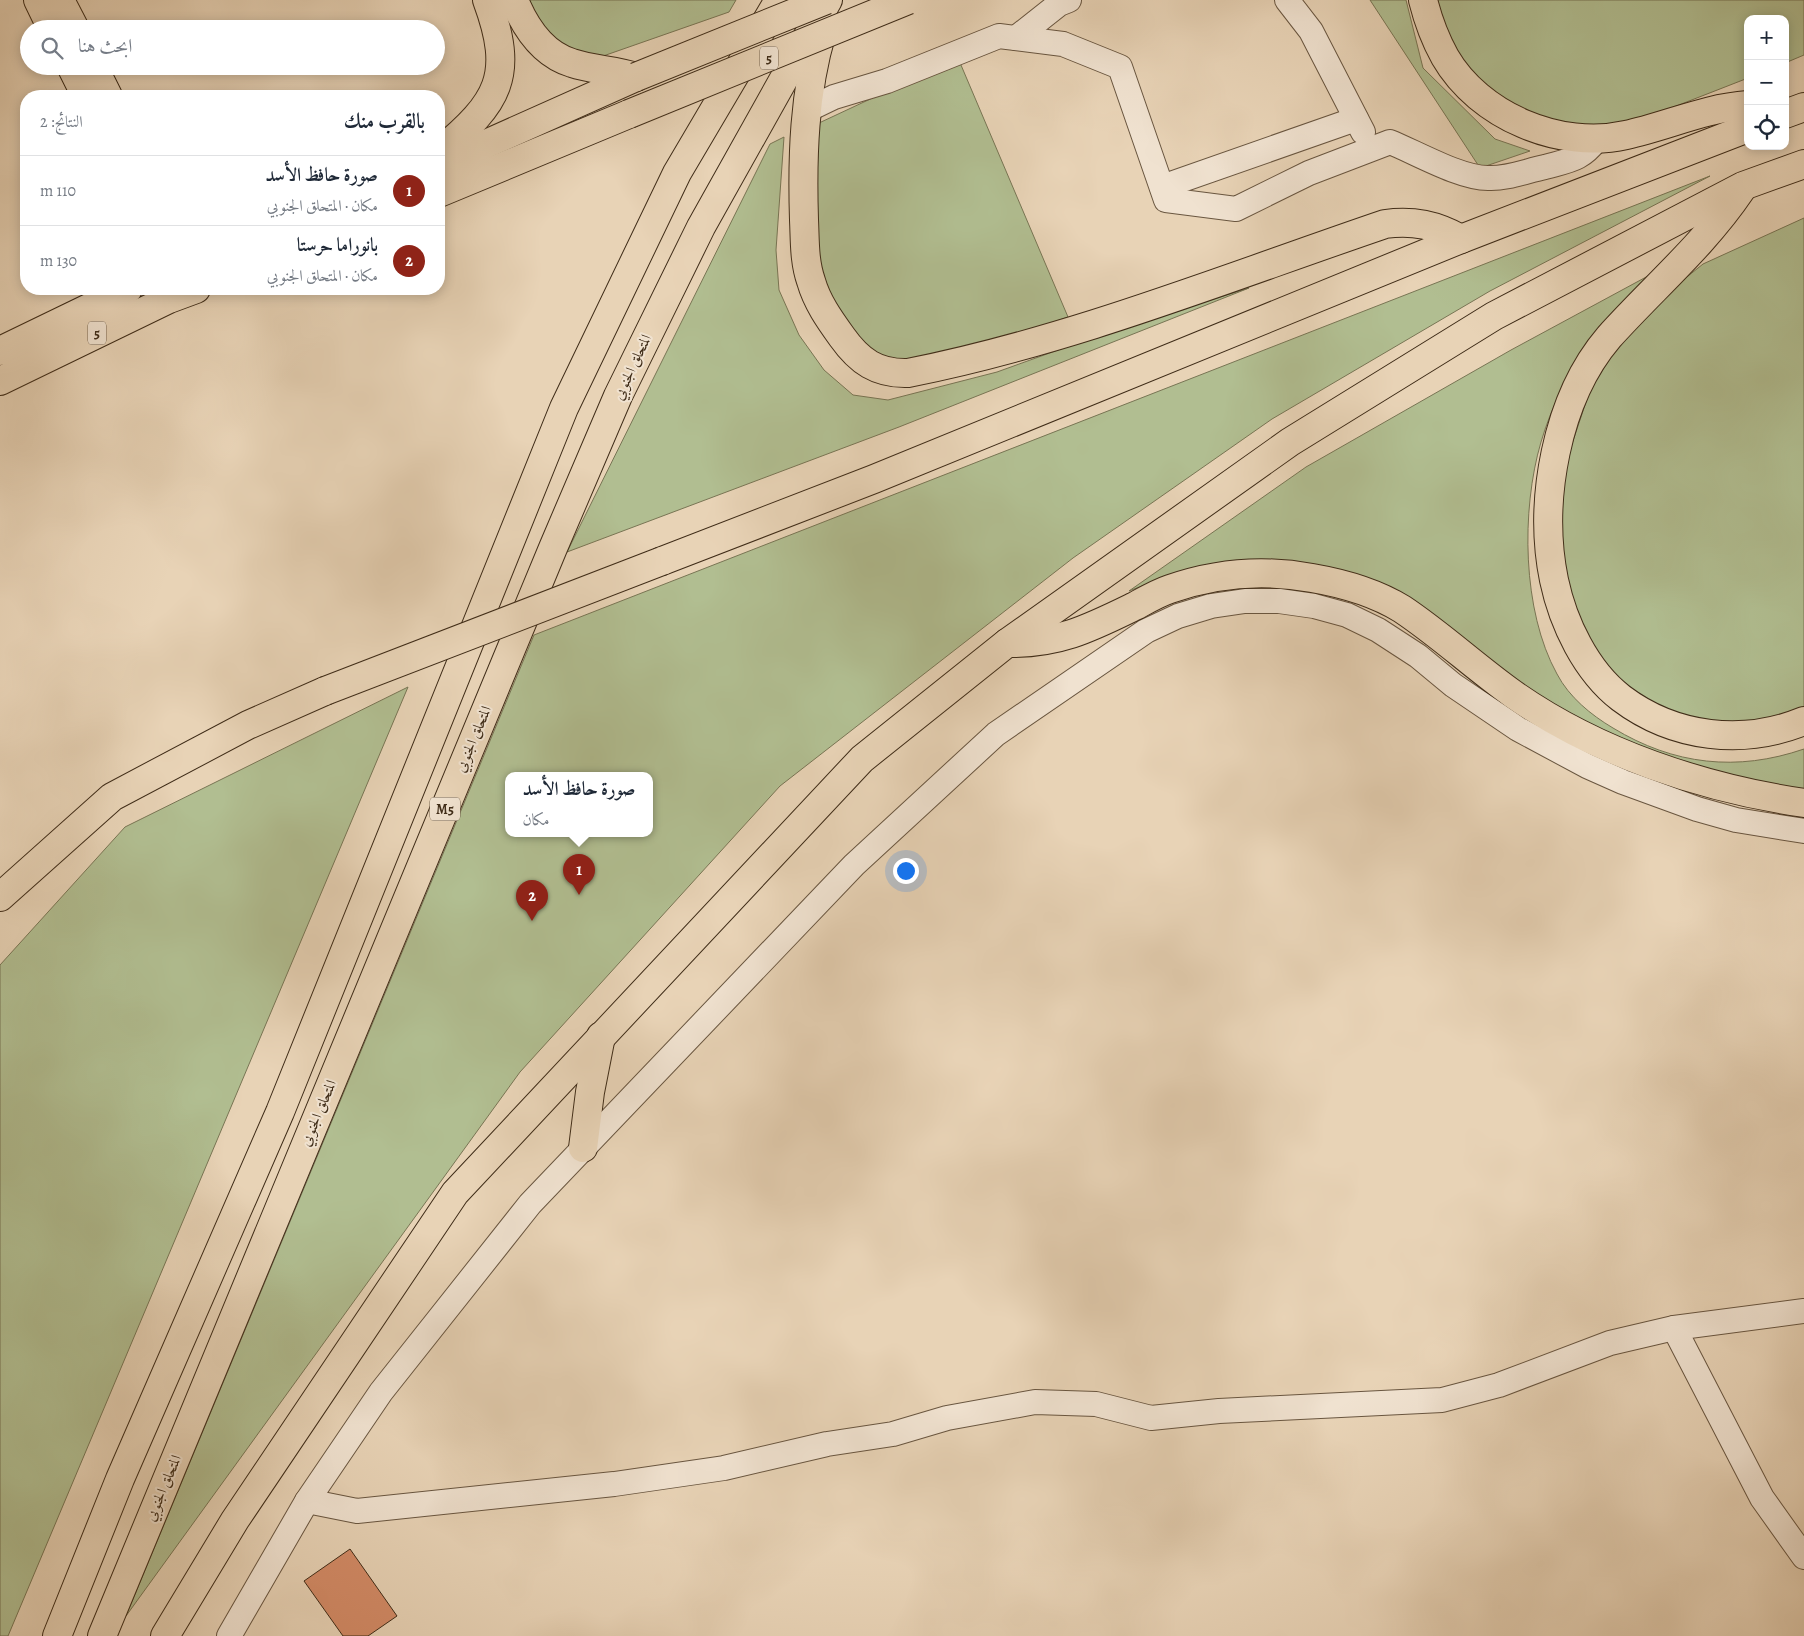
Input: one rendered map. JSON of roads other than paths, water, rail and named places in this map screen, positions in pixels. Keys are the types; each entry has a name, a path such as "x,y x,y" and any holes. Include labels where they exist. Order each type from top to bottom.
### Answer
{"main road":[{"path":"38,0 48,20"},
{"path":"60,0 70,20"},
{"path":"445,146 488,103 499,76 501,48 487,0"},
{"path":"514,0 529,30 554,55 570,63 636,77"},
{"path":"57,1636 120,1478 280,1112 564,408 677,173 779,0"},
{"path":"829,0 812,65 807,110 803,185 806,260 810,278 824,312 850,348 866,363 886,372 896,374 918,371 1086,325 1385,224 1411,222 1424,224 1437,227 1461,239"},
{"name":"5","path":"445,189 486,159 636,77 829,0"},
{"name":"المتحلق الجنوبي","path":"102,1636 549,557 618,396 701,227 829,0"},
{"name":"5","path":"445,164 486,159 629,114 908,0"},
{"path":"1424,0 1432,30 1446,58 1464,83 1487,104 1514,120 1543,131 1569,137 1625,136 1708,111 1744,106"},
{"path":"76,75 83,90"},
{"path":"98,75 105,90"},
{"path":"1789,104 1804,106"},
{"path":"1789,112 1804,106"},
{"path":"0,898 112,797 248,725 325,691 874,479 1461,239 1744,130"},
{"path":"165,1636 235,1520 454,1193 862,759 1008,643 1290,442 1494,316 1743,186 1804,164"},
{"path":"1743,186 1714,226 1608,339 1590,366 1566,417 1555,456 1547,523 1550,559 1563,611 1586,659 1608,688 1633,707 1668,724 1690,731 1722,736 1753,735 1784,729 1804,721"},
{"name":"5","path":"6,362 118,295"},
{"name":"5","path":"6,362 172,295"},
{"path":"1008,643 1037,642 1066,637 1084,631 1169,589 1206,579 1249,572 1312,578 1350,588 1400,608 1513,694 1549,716 1623,754 1702,780 1804,803"},
{"path":"583,1148 590,1092 601,1036"}],"street":[{"path":"1016,38 1059,4 1069,0"},
{"path":"1287,0 1311,31 1372,149"},
{"path":"807,110 834,97 888,81 999,36 1063,44 1120,67 1166,200 1236,209 1309,173 1390,142 1470,176 1488,178 1505,177 1575,159 1587,152 1597,138"},
{"path":"1162,188 1356,119"},
{"path":"229,1636 307,1500 387,1385 530,1204 854,865 996,734 1146,631 1178,616 1211,606 1245,601 1279,601 1314,606 1347,615 1378,630 1418,656 1453,685 1518,729 1587,766 1642,790 1697,809 1736,820 1804,831"},
{"path":"307,1500 357,1511 623,1482 724,1468 827,1444 893,1434 947,1418 1035,1402 1096,1404 1151,1418 1219,1411 1442,1400 1499,1385 1610,1343 1674,1328 1804,1311"},
{"path":"1674,1328 1762,1498 1804,1557"}],"place":[{"name":"صورة حافظ الأسد","path":"579,895"},
{"name":"بانوراما حرستا","path":"532,921"}]}
